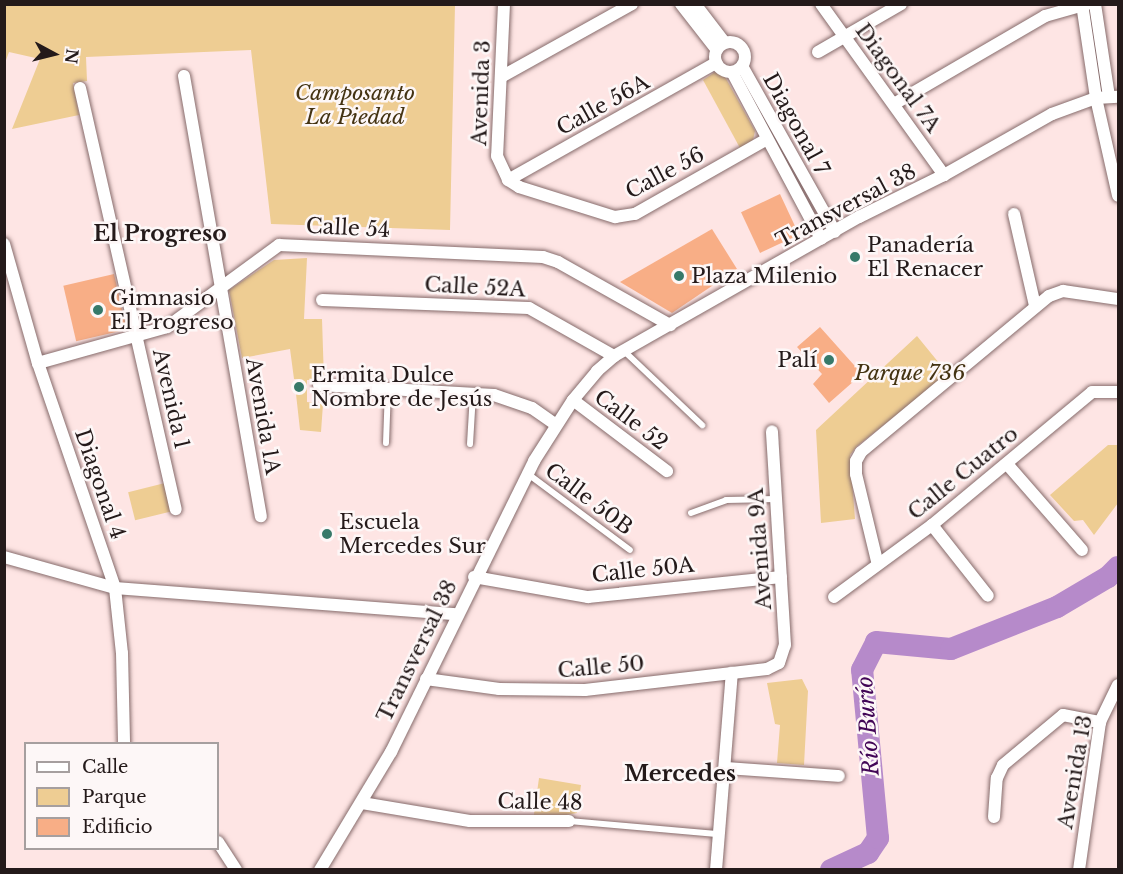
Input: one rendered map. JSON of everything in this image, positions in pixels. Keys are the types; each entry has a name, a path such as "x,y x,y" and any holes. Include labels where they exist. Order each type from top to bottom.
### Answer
{"street":[{"name":"Avenida 3","path":"504,4 497,156 508,180"},
{"path":"501,77 632,4"},
{"name":"Diagonal 7","path":"681,4 721,46"},
{"name":"Diagonal 7","path":"695,4 721,46"},
{"name":"Diagonal 7A","path":"821,4 944,175"},
{"path":"818,52 901,4"},
{"path":"894,104 1045,16 1087,4"},
{"path":"1095,4 1114,97"},
{"path":"1082,5 1096,98 1119,196"},
{"name":"Diagonal 7","path":"721,46 737,44 743,50 737,69 821,239"},
{"path":"716,63 721,46"},
{"name":"Diagonal 7","path":"716,63 721,69 737,69"},
{"name":"Calle 56A","path":"508,180 716,63"},
{"name":"Avenida 1A","path":"184,76 219,287 261,516"},
{"name":"Avenida 1","path":"80,88 176,509"},
{"name":"Transversal 38","path":"320,870 362,803 426,679 474,577 556,425 573,400 619,354 821,239 944,175 1052,114 1096,98 1114,97"},
{"name":"Diagonal 7","path":"772,136 835,232"},
{"name":"Calle 56","path":"508,180 519,187 599,213 615,217 635,214 772,136"},
{"path":"1014,214 1035,306"},
{"name":"Diagonal 4","path":"4,244 38,363 115,588 122,653 124,742"},
{"name":"Calle 54","path":"38,363 167,327 279,244 543,257 558,262 670,325"},
{"path":"877,561 856,474 856,461 861,452 1035,306 1063,291 1119,299"},
{"name":"Calle 52A","path":"322,300 529,308 619,354"},
{"path":"319,386 473,393 514,400 556,425"},
{"name":"Calle Cuatro","path":"834,597 877,561 932,525 1092,392 1119,392"},
{"name":"Calle 52","path":"573,400 667,471"},
{"name":"Avenida 9A","path":"772,431 785,645 779,663"},
{"path":"1007,464 1082,550"},
{"path":"932,525 988,596"},
{"path":"4,557 115,588 456,614"},
{"name":"Calle 50A","path":"474,577 588,597 782,577"},
{"name":"Calle 50","path":"426,679 554,691 767,669 779,663"},
{"path":"716,870 732,673"},
{"name":"Avenida 13","path":"1078,870 1100,722 1119,685"},
{"path":"994,817 997,778 1003,765 1063,715 1100,722"},
{"path":"725,768 839,776"},
{"name":"Calle 48","path":"362,803 470,821 569,821"},
{"path":"219,844 236,870"}],"lane":[{"path":"619,354 702,425"},
{"path":"386,443 388,389"},
{"path":"470,444 473,393"},
{"name":"Calle 50B","path":"528,474 630,550"},
{"path":"691,513 726,500 776,499"},
{"name":"Calle 48","path":"569,821 719,834"}],"green space":[{"name":"Camposanto La Piedad","path":"6,4 455,5 450,230 271,224 251,50 86,57 87,81 73,83 79,115 12,129 40,59 9,52 5,63"},
{"path":"715,72 724,75 755,131 753,140 740,148 703,80"},
{"path":"307,258 304,319 322,319 324,380 307,380 307,402 323,404 321,432 300,430 296,394 303,394 303,380 294,379 290,349 242,358 229,290 274,260"},
{"name":"Parque 736","path":"917,336 948,374 857,446 850,455 855,519 821,523 816,430"},
{"path":"1108,445 1118,445 1118,503 1094,535 1083,520 1074,521 1050,495"},
{"path":"165,483 172,511 135,520 128,492"},
{"path":"802,679 808,691 804,765 777,763 780,725 775,724 767,683"},
{"path":"539,778 581,785 577,813 533,821"}],"building":[{"path":"780,194 799,235 760,253 741,212"},
{"name":"Plaza Milenio","path":"712,229 737,269 672,313 620,282"},
{"name":"Gimnasio El Progreso","path":"114,274 127,330 76,341 63,286"},
{"name":"Palí","path":"820,327 862,374 829,403 813,384 822,374 797,347"}],"waterway":[{"name":"Río Burío","path":"831,870 868,853 878,838 862,670 876,642 951,649 1057,607 1108,577 1118,567"}],"place":[{"name":"Panadería El Renacer","path":"855,257"},
{"name":"Plaza Milenio","path":"679,276"},
{"name":"Gimnasio El Progreso","path":"98,310"},
{"name":"Palí","path":"829,360"},
{"name":"Ermita Dulce Nombre de Jesús","path":"299,387"},
{"name":"Escuela Mercedes Sur","path":"327,534"}],"district":[{"name":"El Progreso","path":"160,234"},
{"name":"Mercedes","path":"680,774"}]}
